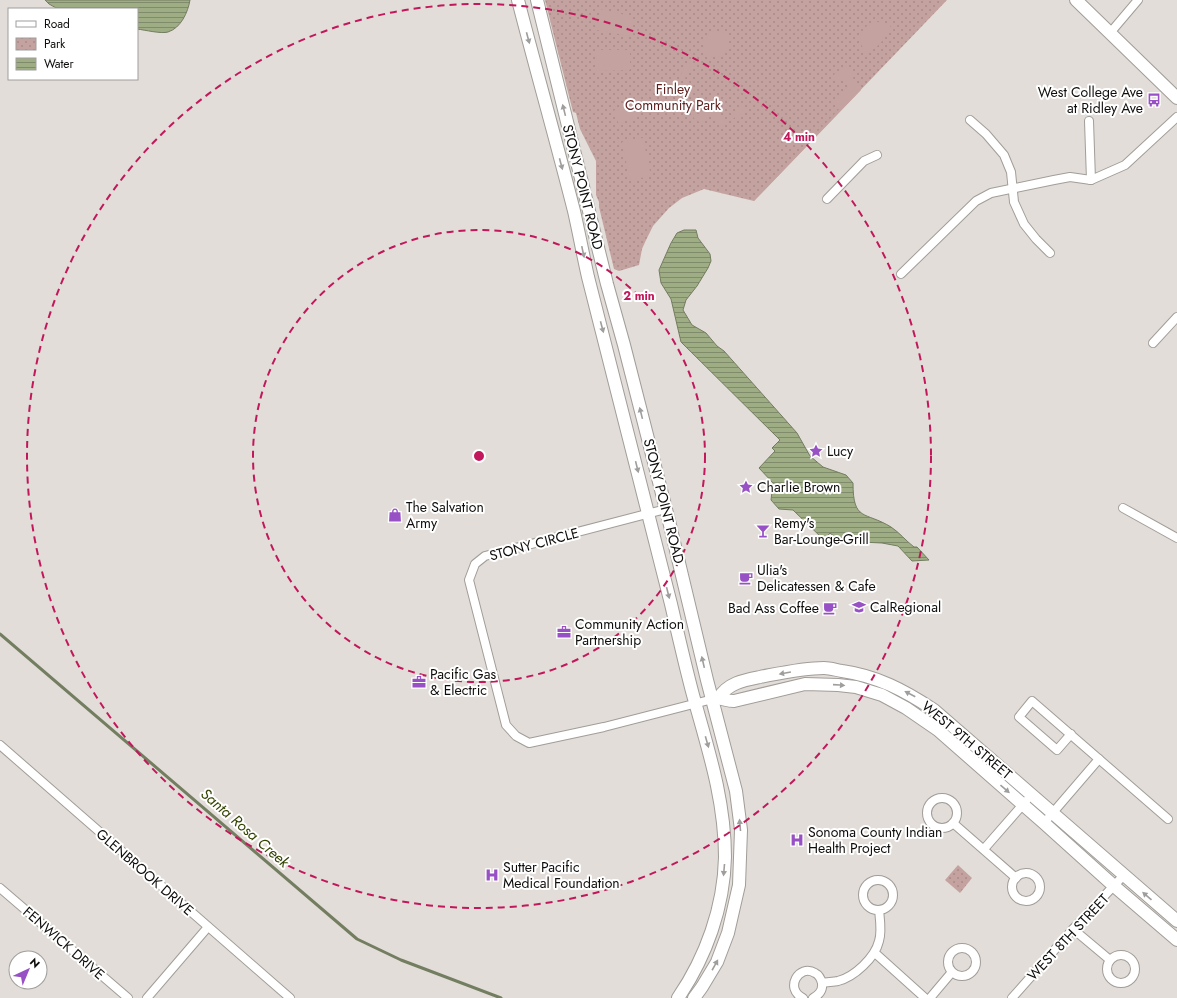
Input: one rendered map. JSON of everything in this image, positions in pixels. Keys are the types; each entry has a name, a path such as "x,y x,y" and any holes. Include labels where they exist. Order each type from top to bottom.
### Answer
{"main road":[{"name":"STONY POINT ROAD","path":"518,0 575,215 589,278 648,514 719,790 724,828 725,858 721,894 714,925 701,958 687,985 678,998"},
{"name":"STONY POINT ROAD","path":"537,0 607,284 666,509 707,680 716,699 736,791 741,830 739,886 728,934 717,962 694,998"},
{"path":"1076,0 1177,98"},
{"name":"WEST 9TH STREET","path":"1177,921 934,710 914,696 877,679 859,673 824,668 754,678 732,684 722,691 716,699 734,701 805,684 856,687 882,695 906,708 938,730 1177,940"}],"street":[{"path":"1110,33 1138,0"},
{"path":"901,274 976,200 992,194 1070,177 1091,180 1125,165 1177,117"},
{"path":"970,120 986,134 1004,155 1011,172 1014,202 1024,224 1050,253"},
{"path":"1089,121 1091,180"},
{"path":"827,199 864,161 877,155"},
{"path":"1153,343 1177,317"},
{"path":"1122,508 1177,538"},
{"name":"STONY CIRCLE","path":"666,509 485,556 475,564 469,580 506,725 516,736 529,743 604,727 716,699"},
{"path":"1071,734 1057,750 1019,717 1032,701 1071,734 1168,819"},
{"name":"GLENBROOK DRIVE","path":"0,745 290,998"},
{"path":"1044,823 1099,759"},
{"path":"984,849 1032,795"},
{"path":"953,823 1016,878"},
{"name":"WEST 8TH STREET","path":"1012,998 1073,928 1124,876"},
{"name":"FENWICK DRIVE","path":"0,888 128,998"},
{"path":"822,982 838,981 858,971 875,953 880,940 880,910"},
{"path":"147,998 208,927"},
{"path":"1073,928 1110,960"},
{"path":"875,953 925,998"},
{"path":"803,998 797,993 794,984 797,976 801,973 810,971 818,974 822,982 818,996 813,998"},
{"path":"930,998 952,972"}],"green space":[{"name":"Finley Community Park","path":"545,0 947,0 754,201 704,189 682,198 669,208 653,226 642,249 639,265 619,271 614,269 599,202 596,195 596,161 580,129 576,113 573,112"},
{"path":"602,9 633,17 629,36 597,30 596,28 600,11"},
{"path":"878,22 891,25 882,42 866,54 860,38 862,31 867,26"},
{"path":"716,31 725,35 729,44 725,53 716,57 707,53 703,44 707,35"},
{"path":"598,50 630,50 630,70 597,71 596,52"},
{"path":"686,63 692,65 687,72 685,79 680,79 684,65"},
{"path":"847,65 861,90 754,201 754,198 788,163 783,156 790,161 805,144 800,140 800,138 807,143 823,126 818,120 825,124 840,108 836,102 839,96 850,84 844,79 839,82 834,74"},
{"path":"679,83 688,83 691,85 691,89 685,96 685,88"},
{"path":"634,101 639,115 619,124 613,111"},
{"path":"739,106 743,109 742,113 730,121 729,117 736,112"},
{"path":"708,109 716,112 727,124 724,126 719,124 715,116 712,115 708,116 702,122 697,121 693,116 693,114 699,114"},
{"path":"643,138 651,176 630,180 622,142"},
{"path":"958,865 972,878 960,893 945,880"}],"water":[{"path":"45,0 190,0 188,10 177,27 168,32 161,33 138,29 138,8 56,8"},
{"path":"684,230 696,230 698,238 710,254 711,261 697,286 686,300 683,310 692,325 706,333 717,346 724,351 797,433 810,456 823,467 846,475 853,483 855,504 862,514 891,527 914,547 917,547 929,560 912,561 898,546 882,543 840,541 830,533 824,540 793,510 779,509 771,500 773,483 759,468 775,451 772,448 780,440 681,342 671,299 661,283 659,270 677,233"}],"waterway":[{"name":"Santa Rosa Creek","path":"0,634 357,939 401,960 501,998"}],"place":[{"name":"West College Ave at Ridley Ave","path":"1154,100"},
{"name":"Lucy","path":"816,451"},
{"name":"Charlie Brown","path":"746,487"},
{"name":"The Salvation Army","path":"395,515"},
{"name":"Remy's Bar-Lounge-Grill","path":"763,531"},
{"name":"Ulia's Delicatessen & Cafe","path":"746,578"},
{"name":"CalRegional","path":"859,607"},
{"name":"Bad Ass Coffee","path":"830,608"},
{"name":"Community Action Partnership","path":"564,632"},
{"name":"Pacific Gas & Electric","path":"419,682"},
{"name":"Sonoma County Indian Health Project","path":"797,840"},
{"name":"Sutter Pacific Medical Foundation","path":"492,875"}]}
